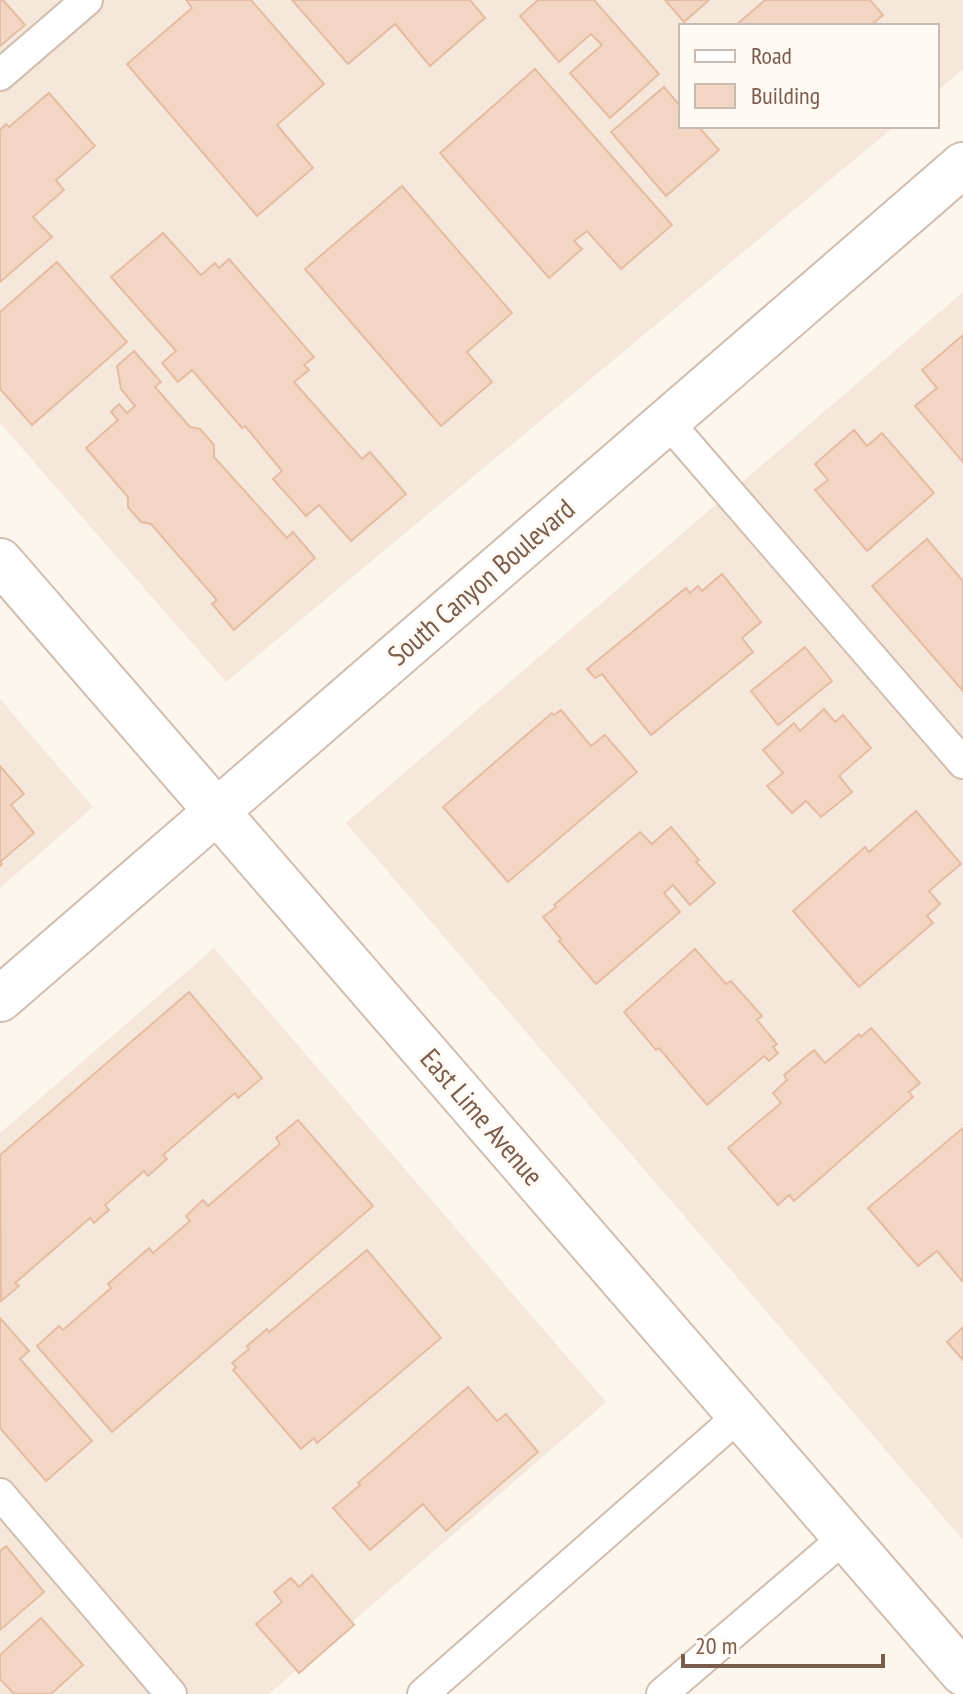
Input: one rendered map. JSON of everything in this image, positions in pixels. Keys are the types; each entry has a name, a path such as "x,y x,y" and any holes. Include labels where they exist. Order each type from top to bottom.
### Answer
{"street":[{"name":"South Canyon Boulevard","path":"0,999 963,165"},
{"name":"East Lime Avenue","path":"0,561 963,1673"}],"lane":[{"path":"0,75 87,0"},
{"path":"667,421 963,763"},
{"path":"423,1694 740,1415"},
{"path":"0,1494 171,1694"},
{"path":"662,1694 845,1537"}],"shaded area":[{"path":"0,0 963,0 963,69 939,89 939,24 679,24 679,128 893,128 226,682 0,423"},
{"path":"963,292 963,1540 346,823"},
{"path":"0,699 93,807 0,888"},
{"path":"214,948 606,1402 269,1694 0,1694 0,1133"}],"building":[{"path":"0,0 25,25 0,46"},
{"path":"186,0 251,0 324,84 277,125 313,168 257,216 127,64 192,8"},
{"path":"292,0 470,0 485,18 430,66 395,24 348,64"},
{"path":"538,0 594,0 659,74 610,118 570,73 602,45 591,34 559,62 520,16"},
{"path":"665,0 709,0 684,22"},
{"path":"765,0 870,0 883,15 872,24 737,24"},
{"path":"535,69 672,225 621,269 587,231 574,241 582,249 549,278 440,153"},
{"path":"664,87 679,105 679,128 700,128 719,150 666,196 611,132"},
{"path":"49,93 95,146 56,180 64,190 33,217 52,237 0,282 0,130 6,124 9,127"},
{"path":"402,186 512,313 467,352 492,382 441,426 305,269"},
{"path":"163,233 201,275 215,263 219,268 229,259 314,357 304,365 309,370 294,382 362,459 370,452 406,494 351,541 319,505 306,516 273,479 282,471 192,370 178,382 162,363 176,351 111,277"},
{"path":"57,262 127,342 32,425 0,389 0,312"},
{"path":"963,335 963,462 915,406 937,388 922,370"},
{"path":"134,351 161,382 155,387 190,427 200,429 214,445 214,457 287,538 293,532 315,558 234,630 212,604 217,600 151,524 141,522 128,507 128,497 86,448 118,420 111,412 119,404 127,413 135,406 121,389 117,366"},
{"path":"854,430 867,446 882,433 934,493 867,551 815,490 828,480 815,464"},
{"path":"927,539 963,581 963,691 872,586"},
{"path":"722,574 761,622 742,638 753,652 651,735 602,674 595,678 587,669 686,588 690,593 698,586 702,591"},
{"path":"805,647 832,681 778,725 751,691"},
{"path":"824,709 835,722 843,715 871,748 839,776 852,792 821,817 806,801 792,813 767,786 783,773 763,750 794,723 800,731"},
{"path":"561,710 591,746 605,735 637,772 508,882 443,807 552,713 554,715"},
{"path":"0,766 24,794 11,805 34,833 0,862"},
{"path":"916,811 961,864 929,891 940,904 927,916 933,923 859,987 793,911 865,847 869,852"},
{"path":"671,827 715,883 690,905 673,885 664,893 680,912 596,984 543,917 640,832 652,844"},
{"path":"695,949 726,984 731,981 762,1016 757,1020 777,1044 773,1047 778,1053 769,1061 764,1056 707,1105 624,1012"},
{"path":"189,992 262,1078 238,1098 235,1093 163,1155 167,1159 148,1176 144,1171 105,1205 109,1210 94,1223 90,1218 15,1283 19,1286 1,1301 0,1155"},
{"path":"871,1028 920,1083 909,1092 913,1097 794,1201 789,1195 778,1205 728,1148 781,1103 773,1093 787,1080 784,1075 814,1050 825,1063 859,1034 861,1037"},
{"path":"298,1120 373,1206 112,1432 37,1346 59,1326 63,1330 111,1288 108,1284 149,1248 153,1253 190,1221 186,1216 203,1200 208,1206 280,1144 276,1138"},
{"path":"963,1128 962,1281 937,1251 918,1266 868,1208"},
{"path":"367,1250 441,1338 317,1443 314,1438 301,1449 233,1370 236,1367 232,1363 267,1329 269,1332"},
{"path":"0,1318 29,1351 20,1359 92,1441 46,1481 0,1428"},
{"path":"963,1327 963,1360 947,1342"},
{"path":"468,1387 497,1421 506,1414 538,1452 446,1531 423,1504 370,1550 333,1508"},
{"path":"6,1546 44,1592 0,1630 0,1551"},
{"path":"312,1575 354,1625 299,1673 256,1624 282,1602 274,1592 291,1578 299,1587"},
{"path":"41,1618 83,1665 51,1694 14,1694 0,1679 0,1655"}]}
